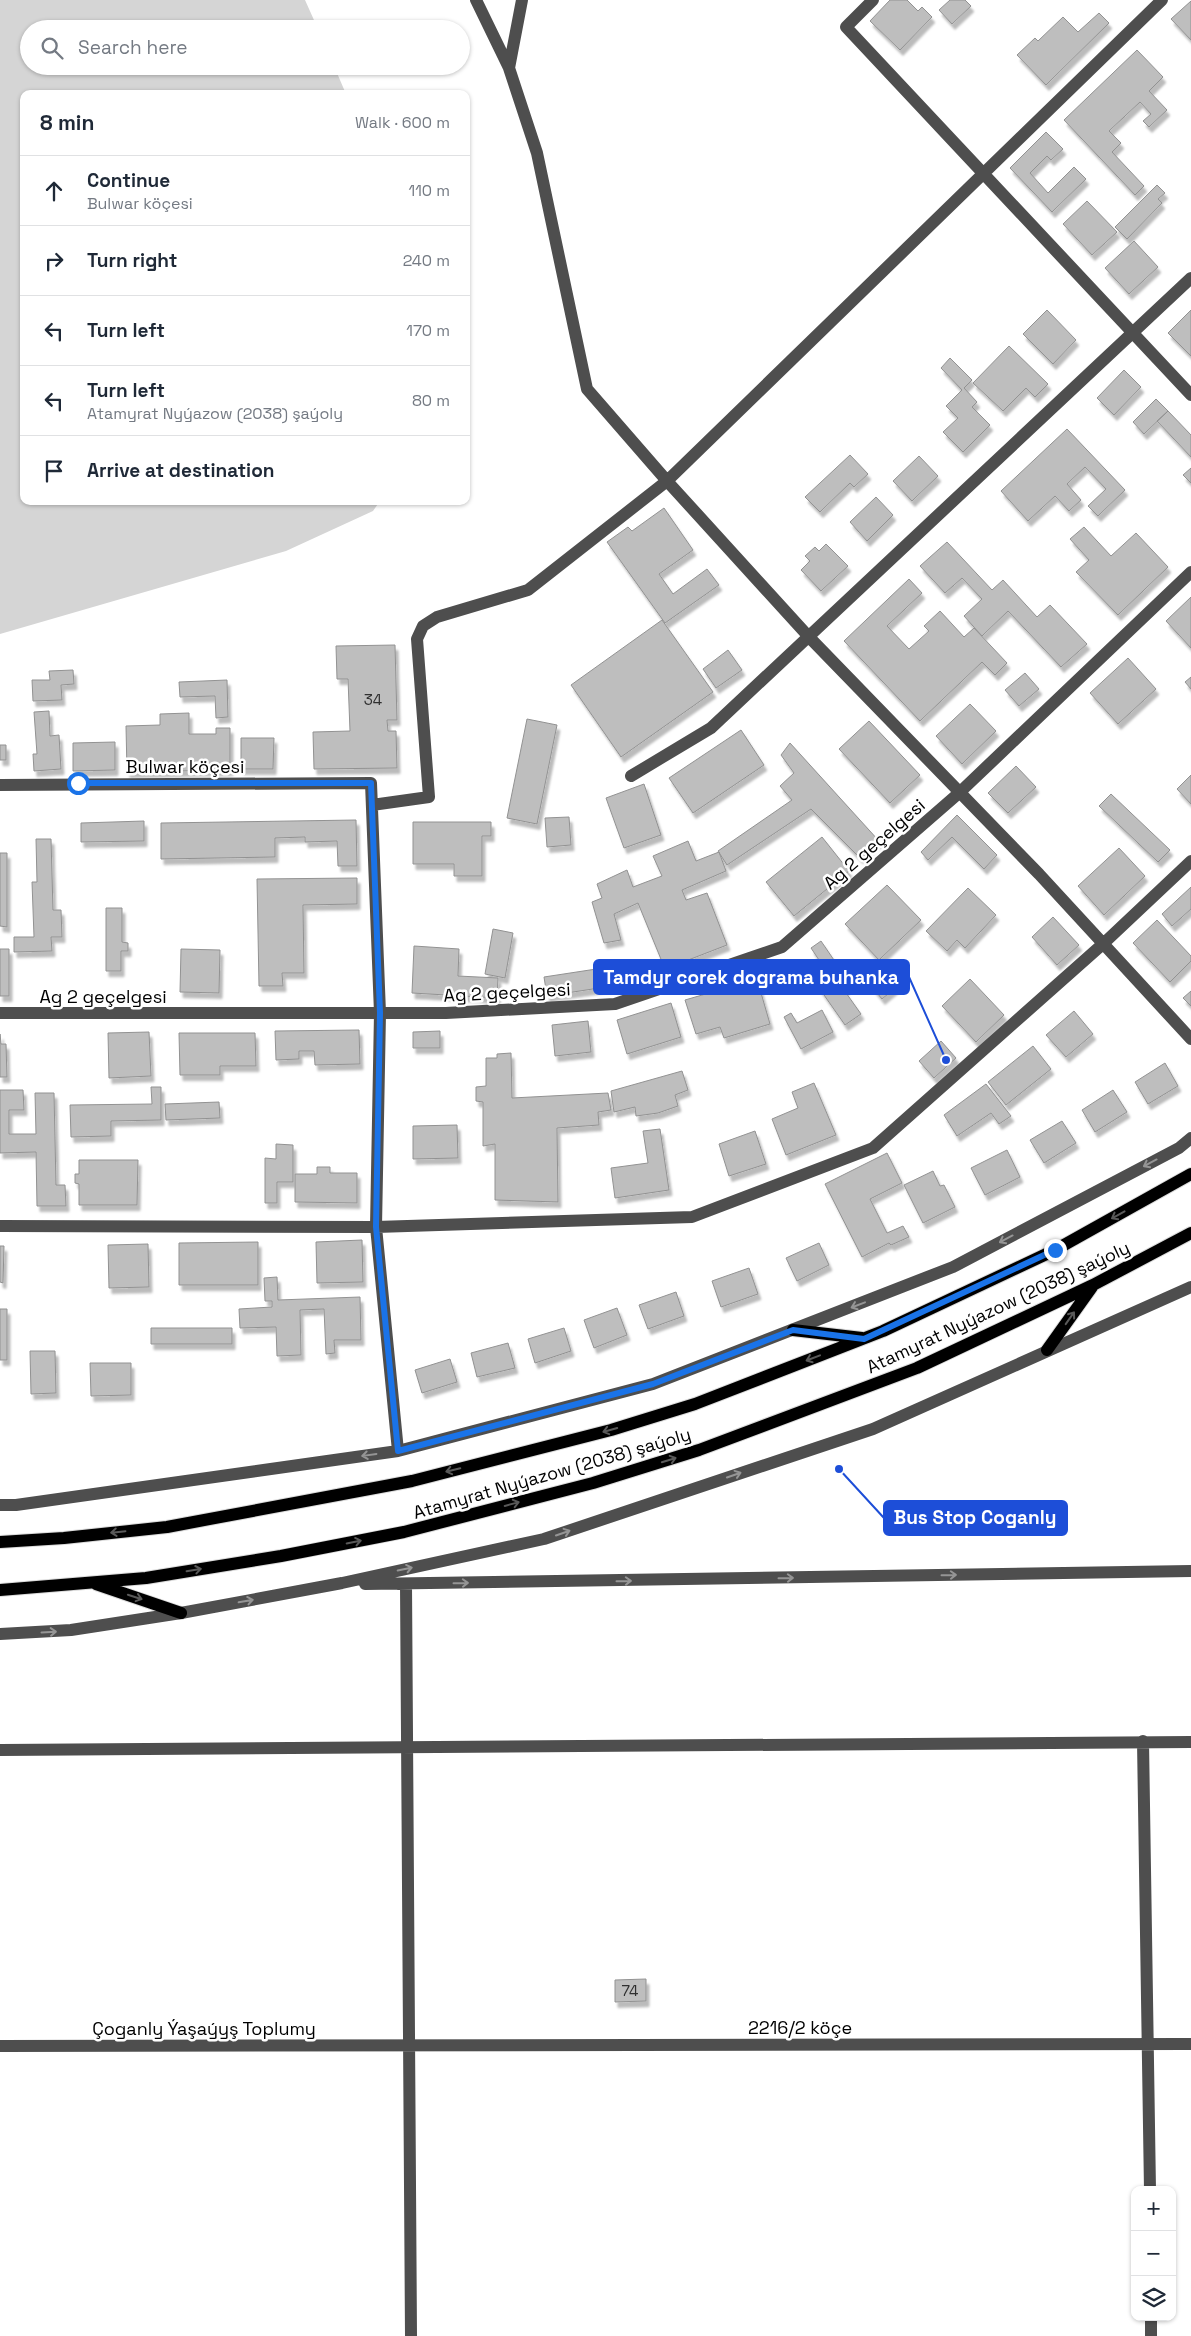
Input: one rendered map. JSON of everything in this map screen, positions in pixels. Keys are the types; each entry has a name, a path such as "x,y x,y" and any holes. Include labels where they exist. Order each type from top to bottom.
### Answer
{"main road":[{"name":"Atamyrat Nyýazow (2038) şaýoly","path":"0,1542 64,1538 166,1527 412,1481 611,1430 676,1410 864,1339 1055,1250 1191,1174"},
{"name":"Atamyrat Nyýazow (2038) şaýoly","path":"0,1590 146,1578 281,1556 404,1532 593,1483 699,1450 917,1368 1093,1285 1191,1233"},
{"path":"1047,1350 1093,1285"},
{"path":"793,1330 864,1339"},
{"path":"89,1582 181,1613"}],"street":[{"path":"476,0 509,68 537,153 587,389 667,482 809,637 1104,943 1191,1039"},
{"path":"509,68 522,0"},
{"path":"873,0 846,27 1191,395"},
{"path":"398,1451 376,1227 380,1013 372,805 429,796 418,638 423,626 437,617 528,590 667,482 983,172 1162,0"},
{"path":"631,776 711,728 1191,278"},
{"name":"Ag 2 geçelgesi","path":"0,1014 446,1013 615,1004 782,947 959,793 1191,572"},
{"name":"Bulwar köçesi","path":"0,785 371,783 372,805"},
{"path":"0,1226 376,1227 692,1217 873,1148 1104,943 1191,861"},
{"path":"0,1505 398,1451 653,1384 953,1268 1178,1148 1191,1138"},
{"path":"0,1634 71,1630 181,1613 348,1582 544,1539 873,1429 1191,1287"},
{"path":"348,1582 406,1584 1191,1571"},
{"path":"406,1584 410,2336"},
{"path":"1144,1741 1150,2186"},
{"path":"0,1750 1191,1742"},
{"name":"2216/2 köçe","path":"408,2045 1191,2044"},
{"name":"Çoganly Ýaşaýyş Toplumy","path":"0,2046 408,2045"},
{"path":"1151,2321 1152,2336"}],"shaded area":[{"path":"0,0 305,0 314,20 20,20 20,75 338,75 344,90 20,90 20,505 377,505 373,511 286,551 0,634"}],"building":[{"path":"890,0 907,0 918,11 922,7 932,17 900,50 870,21"},
{"path":"950,0 965,0 971,6 952,24 939,10"},
{"path":"1191,1 1191,40 1171,19"},
{"path":"1099,13 1109,23 1046,85 1017,55 1035,38 1038,41 1063,17 1078,32"},
{"path":"1137,50 1163,77 1149,91 1167,110 1149,127 1143,121 1151,114 1140,102 1109,131 1121,143 1112,152 1144,186 1135,195 1064,120"},
{"path":"1046,132 1063,149 1051,160 1047,156 1030,173 1048,193 1074,167 1086,179 1052,212 1010,168"},
{"path":"1157,185 1165,193 1158,199 1162,203 1127,239 1115,227"},
{"path":"1087,201 1117,232 1092,255 1063,224"},
{"path":"1134,241 1158,267 1129,294 1105,268"},
{"path":"1047,310 1076,340 1053,364 1023,334"},
{"path":"1191,310 1191,356 1168,333"},
{"path":"1009,346 1048,384 1035,397 1026,388 1003,411 973,383"},
{"path":"950,358 972,380 964,388 977,402 972,407 990,425 963,452 943,432 958,418 946,406 962,390 941,368"},
{"path":"1124,370 1141,387 1114,415 1097,398"},
{"path":"1156,399 1168,411 1144,434 1133,422"},
{"path":"1168,411 1191,435 1191,457 1157,421"},
{"path":"1067,429 1125,490 1098,516 1088,506 1106,489 1085,467 1067,484 1081,500 1069,511 1055,496 1028,521 1001,491"},
{"path":"850,455 868,474 854,487 850,483 820,512 805,497"},
{"path":"919,456 938,476 912,501 893,481"},
{"path":"1191,468 1191,483 1183,475"},
{"path":"876,497 893,515 867,541 850,522"},
{"path":"664,508 693,550 659,574 673,594 707,569 719,585 665,623 607,542 628,527 632,531"},
{"path":"1084,527 1111,556 1136,533 1168,567 1118,615 1076,572 1089,560 1070,539"},
{"path":"947,542 992,590 1003,580 1037,617 1050,605 1087,644 1061,667 1008,611 982,636 964,616 982,599 962,578 945,593 920,566"},
{"path":"826,544 848,566 821,591 801,570 810,561 805,556 815,547 819,551"},
{"path":"909,579 922,593 887,626 909,649 929,631 924,626 940,611 964,637 974,628 1007,663 995,675 982,662 920,721 844,641"},
{"path":"1191,597 1191,648 1166,621"},
{"path":"662,620 713,692 621,757 571,685"},
{"path":"395,645 397,720 387,720 388,731 396,731 397,768 314,769 313,732 350,731 348,679 337,679 336,646"},
{"path":"728,650 742,670 716,688 703,669"},
{"path":"1128,658 1156,689 1118,724 1090,693"},
{"path":"73,670 74,684 61,685 62,700 33,701 32,680 50,680 49,671"},
{"path":"1025,673 1039,689 1019,706 1005,690"},
{"path":"1191,677 1191,689 1185,682"},
{"path":"227,680 228,717 216,718 215,696 180,697 179,682"},
{"path":"970,704 996,731 962,764 936,736"},
{"path":"49,711 50,736 59,735 61,769 34,771 33,754 37,754 34,712"},
{"path":"189,713 189,734 216,734 216,728 230,728 230,770 127,772 126,726 160,725 160,714"},
{"path":"527,719 557,725 537,824 507,818"},
{"path":"869,721 920,775 890,803 839,749"},
{"path":"741,730 764,765 693,813 669,778"},
{"path":"241,738 274,738 273,769 241,769"},
{"path":"115,742 115,770 73,771 73,743"},
{"path":"790,743 879,841 860,858 811,809 727,865 718,851 792,800 780,786 794,773 781,755"},
{"path":"0,745 6,745 6,760 0,760"},
{"path":"1016,766 1036,787 1008,813 988,793"},
{"path":"1191,775 1191,804 1177,789"},
{"path":"644,784 661,835 624,848 606,798"},
{"path":"1111,794 1170,850 1158,862 1099,806"},
{"path":"957,815 997,855 984,869 952,837 928,860 921,852"},
{"path":"569,817 571,845 547,847 545,818"},
{"path":"356,820 357,866 338,866 337,841 305,842 305,837 275,838 275,857 161,859 161,823"},
{"path":"144,821 144,841 81,842 81,823"},
{"path":"413,822 491,822 491,836 482,836 482,876 454,876 454,864 413,864"},
{"path":"822,837 849,871 794,916 766,882"},
{"path":"36,839 51,839 53,910 61,910 62,937 51,937 52,951 14,952 14,937 34,937 32,882 37,882"},
{"path":"688,841 696,861 719,852 726,871 682,890 686,900 707,893 727,945 665,969 638,903 614,914 621,940 604,943 592,902 602,898 597,884 627,870 633,887 662,876 653,856"},
{"path":"1119,848 1145,876 1104,915 1078,886"},
{"path":"0,853 7,853 7,927 0,926"},
{"path":"357,878 357,904 303,905 304,973 282,973 283,986 259,986 257,879"},
{"path":"887,885 921,920 879,960 845,924"},
{"path":"1191,887 1191,909 1172,926 1162,914"},
{"path":"968,888 996,915 965,948 957,940 947,951 926,931"},
{"path":"106,908 122,908 122,942 128,943 128,951 121,951 121,971 106,971"},
{"path":"1053,917 1079,945 1057,965 1032,937"},
{"path":"1157,920 1191,956 1191,961 1170,982 1133,943"},
{"path":"493,929 513,933 505,978 485,974"},
{"path":"821,941 851,985 844,990 861,1014 845,1025 810,975 823,966 811,948"},
{"path":"414,946 459,949 458,976 498,978 497,998 412,993"},
{"path":"0,949 9,949 9,996 0,996"},
{"path":"181,949 220,950 219,993 180,992"},
{"path":"891,961 906,979 882,999 867,981"},
{"path":"629,964 632,983 547,996 544,977"},
{"path":"757,979 770,1024 724,1038 720,1027 696,1034 685,1000"},
{"path":"970,979 1004,1015 976,1042 942,1006"},
{"path":"1191,991 1191,1006 1183,998"},
{"path":"671,1003 681,1037 627,1054 617,1020"},
{"path":"822,1010 833,1032 801,1049 784,1017 791,1013 797,1023"},
{"path":"1074,1011 1093,1034 1066,1057 1046,1035"},
{"path":"588,1021 591,1052 555,1056 552,1025"},
{"path":"359,1030 360,1064 315,1065 314,1051 299,1051 299,1059 276,1060 275,1031"},
{"path":"440,1031 440,1048 413,1048 413,1032"},
{"path":"149,1032 151,1076 109,1078 108,1033"},
{"path":"179,1033 255,1033 256,1066 220,1066 220,1075 180,1075"},
{"path":"0,1034 1,1044 6,1044 7,1077 0,1077"},
{"path":"941,1041 956,1058 934,1078 919,1061"},
{"path":"1033,1046 1051,1069 1006,1105 988,1082"},
{"path":"511,1053 512,1098 608,1093 611,1110 598,1112 599,1125 557,1128 558,1202 495,1200 495,1144 483,1146 483,1102 476,1101 476,1087 486,1086 486,1058 497,1058 497,1054"},
{"path":"1165,1063 1178,1086 1148,1104 1135,1082"},
{"path":"682,1071 688,1090 675,1095 678,1106 658,1113 636,1116 635,1107 614,1112 611,1091"},
{"path":"814,1083 836,1135 786,1155 772,1119 798,1108 792,1092"},
{"path":"986,1084 1011,1116 999,1124 991,1113 957,1136 944,1115"},
{"path":"151,1087 161,1087 161,1120 111,1121 111,1136 71,1137 70,1105 152,1104"},
{"path":"0,1090 23,1090 24,1110 9,1110 9,1134 36,1134 35,1093 54,1093 56,1185 65,1185 66,1206 37,1206 36,1152 0,1153"},
{"path":"1113,1090 1127,1112 1095,1132 1082,1110"},
{"path":"219,1102 220,1118 166,1120 165,1104"},
{"path":"1062,1121 1076,1143 1044,1163 1030,1140"},
{"path":"457,1125 458,1158 413,1159 413,1126"},
{"path":"660,1129 669,1190 615,1198 611,1168 648,1163 643,1131"},
{"path":"755,1131 766,1164 729,1176 719,1144"},
{"path":"276,1144 293,1145 293,1182 277,1182 277,1203 265,1203 265,1158 276,1159"},
{"path":"1007,1150 1020,1177 985,1195 971,1168"},
{"path":"887,1153 902,1183 870,1199 887,1233 903,1226 909,1237 891,1245 889,1243 862,1257 825,1184"},
{"path":"79,1160 138,1160 137,1205 79,1205 79,1184 75,1183 75,1174 79,1174"},
{"path":"317,1167 330,1167 330,1173 357,1173 357,1203 295,1202 295,1174 317,1174"},
{"path":"933,1171 940,1186 944,1185 955,1207 923,1223 904,1185"},
{"path":"362,1240 363,1282 317,1283 316,1242"},
{"path":"258,1242 258,1285 179,1285 179,1243"},
{"path":"819,1243 829,1265 797,1281 786,1258"},
{"path":"148,1244 149,1287 109,1288 108,1245"},
{"path":"0,1246 4,1246 3,1283 0,1282"},
{"path":"749,1268 758,1294 721,1307 712,1281"},
{"path":"277,1277 278,1300 360,1297 361,1340 334,1340 335,1353 326,1354 324,1309 300,1310 301,1355 277,1356 276,1327 240,1328 239,1309 272,1307 272,1301 265,1301 264,1278"},
{"path":"676,1292 684,1316 648,1329 639,1305"},
{"path":"617,1308 627,1335 594,1348 584,1320"},
{"path":"0,1309 7,1309 7,1360 0,1360"},
{"path":"151,1328 232,1328 232,1344 151,1344"},
{"path":"564,1328 571,1351 535,1363 528,1339"},
{"path":"508,1343 515,1368 477,1377 471,1353"},
{"path":"30,1351 55,1351 56,1393 31,1394"},
{"path":"450,1359 457,1382 422,1393 415,1370"},
{"path":"90,1363 131,1363 131,1395 91,1396"},
{"path":"646,1979 646,2001 615,2002 615,1980"}],"place":[{"name":"Tamdyr corek dograma buhanka","path":"946,1060"},
{"name":"Bus Stop Coganly","path":"839,1469"}],"route":[{"path":"78,783 371,783 380,1013 376,1227 398,1451 653,1384 793,1330 864,1339 1055,1250"}]}
